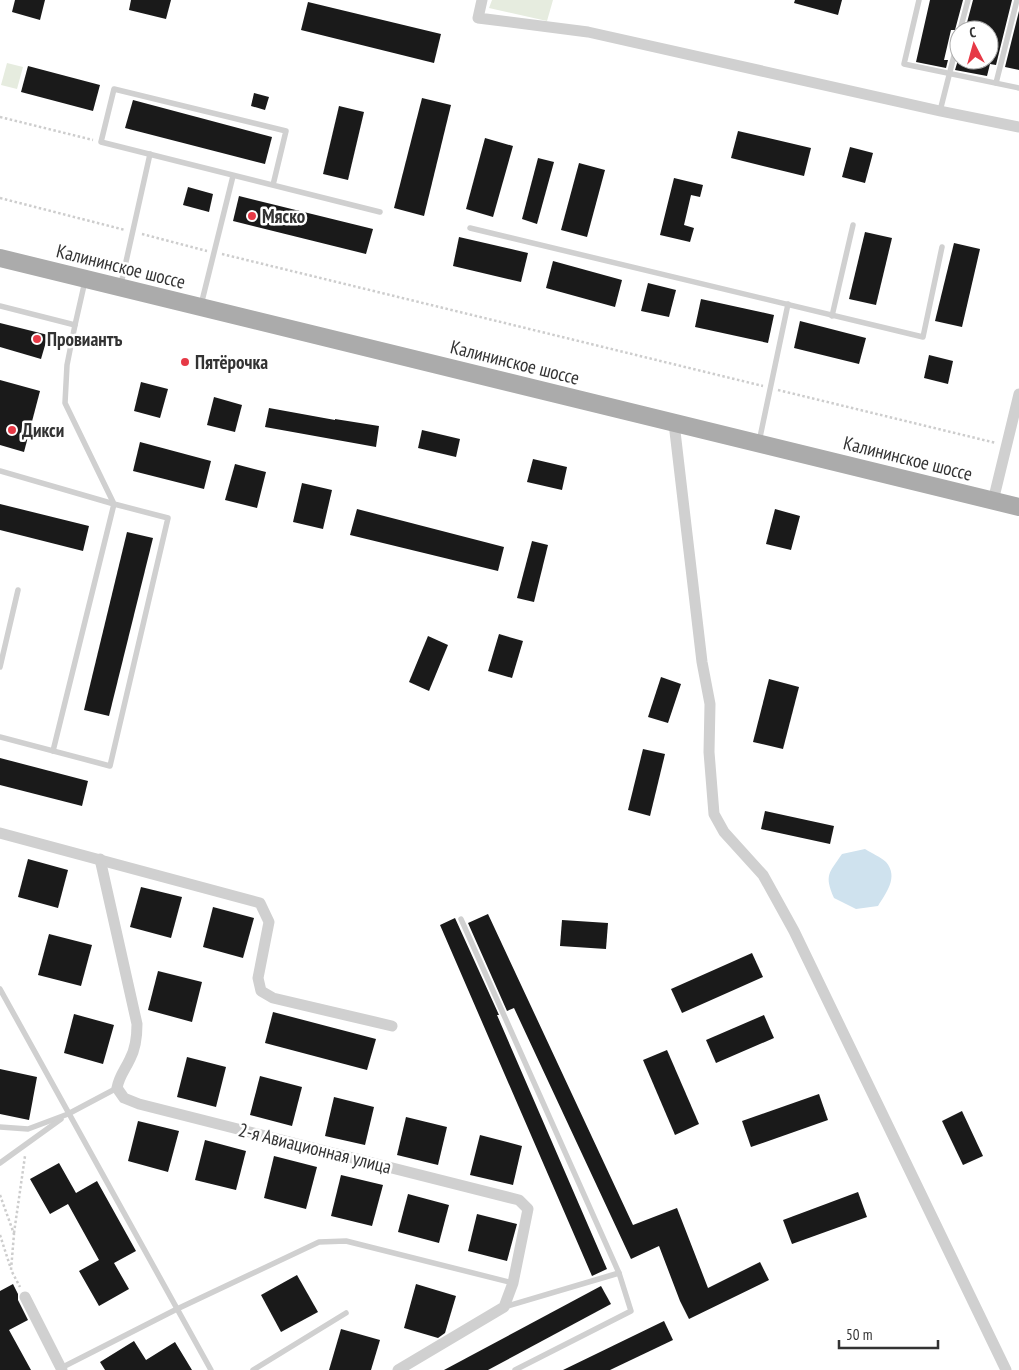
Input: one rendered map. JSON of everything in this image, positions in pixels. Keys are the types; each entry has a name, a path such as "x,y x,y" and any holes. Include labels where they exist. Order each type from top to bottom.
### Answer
{"main road":[{"name":"Калининское шоссе","path":"0,258 1019,507"}],"street":[{"path":"482,0 478,18 588,32 1019,127"},
{"path":"993,501 1019,394"},
{"path":"674,423 702,662 710,704 709,752 714,814 724,832 763,875 794,931 1006,1370"},
{"path":"0,833 260,903 269,922 258,978 261,991 273,998 392,1026"},
{"path":"100,860 137,1024 137,1042 130,1060 119,1078 117,1088"},
{"name":"2-я Авиационная улица","path":"117,1088 124,1098 139,1104 519,1200 528,1209 514,1283 504,1306"},
{"path":"25,1297 62,1369"},
{"path":"398,1370 504,1306"}],"lane":[{"path":"919,0 904,64 1019,88"},
{"path":"963,20 968,0"},
{"path":"996,83 1017,0"},
{"path":"940,111 951,70"},
{"path":"273,185 286,131 114,89 101,142 380,212"},
{"path":"120,288 150,154"},
{"path":"201,307 233,176"},
{"path":"832,316 853,225"},
{"path":"470,228 924,337 942,247"},
{"path":"53,751 114,504 65,403 67,365 85,279"},
{"path":"759,444 788,304"},
{"path":"0,306 75,325"},
{"path":"0,471 168,518 110,766 0,738"},
{"path":"0,667 18,590"},
{"path":"461,919 619,1273 631,1310 516,1370"},
{"path":"0,989 212,1370"},
{"path":"0,1163 68,1114 117,1088"},
{"path":"0,1126 28,1129 68,1114"},
{"path":"62,1369 177,1309 319,1242 346,1241 514,1283"},
{"path":"504,1306 619,1273"},
{"path":"253,1370 346,1313"}],"path":[{"path":"0,117 101,142"},
{"path":"0,198 1006,445"},
{"path":"11,1270 14,1234 27,1143"},
{"path":"0,1195 14,1234"},
{"path":"0,1235 11,1270 25,1297"}],"shaded area":[{"path":"492,0 553,0 547,21 489,8"},
{"path":"7,63 23,67 17,89 1,85"}],"water":[{"path":"865,849 886,862 890,868 891,879 890,885 878,906 856,909 834,898 829,884 829,874 842,854"}],"building":[{"path":"15,0 45,0 40,20 12,12"},
{"path":"131,0 171,0 166,19 129,10"},
{"path":"795,0 842,0 838,15 794,3"},
{"path":"930,0 963,0 958,20 949,20 949,39 944,60 948,60 946,68 916,62"},
{"path":"973,0 1012,0 999,53 999,20 968,20"},
{"path":"308,2 441,34 434,63 301,30"},
{"path":"1019,11 1019,70 1005,67"},
{"path":"28,66 100,85 93,111 21,92"},
{"path":"955,70 988,70 987,76"},
{"path":"254,93 269,97 265,110 251,106"},
{"path":"422,98 451,105 424,216 394,208"},
{"path":"133,100 272,137 265,164 125,128"},
{"path":"339,106 364,112 348,180 323,174"},
{"path":"738,131 811,148 804,176 731,158"},
{"path":"485,138 513,146 493,217 466,209"},
{"path":"850,147 873,153 865,183 842,177"},
{"path":"538,158 554,162 537,224 522,219"},
{"path":"579,163 605,170 587,237 561,230"},
{"path":"674,178 703,185 700,197 691,195 684,225 694,228 690,242 660,235"},
{"path":"188,187 213,194 209,212 183,205"},
{"path":"239,196 373,229 366,254 233,221"},
{"path":"865,232 892,238 876,305 849,299"},
{"path":"459,237 528,253 521,282 453,266"},
{"path":"954,243 980,249 962,327 935,321"},
{"path":"553,261 622,280 615,307 546,288"},
{"path":"648,283 676,290 669,317 641,311"},
{"path":"701,299 774,315 768,343 695,327"},
{"path":"800,321 866,338 859,364 794,348"},
{"path":"0,323 48,335 41,359 0,347"},
{"path":"929,355 953,361 948,384 924,378"},
{"path":"0,380 40,391 24,452 0,445"},
{"path":"141,382 168,389 160,418 134,411"},
{"path":"214,397 242,405 235,432 207,425"},
{"path":"269,408 379,426 376,447 265,427"},
{"path":"422,430 460,439 456,457 418,448"},
{"path":"140,442 211,461 204,489 133,471"},
{"path":"533,459 567,467 562,490 527,482"},
{"path":"235,464 266,472 257,508 225,500"},
{"path":"302,483 332,490 323,529 293,522"},
{"path":"0,504 89,526 83,551 0,530"},
{"path":"357,509 504,547 498,571 350,535"},
{"path":"775,509 800,516 791,550 766,544"},
{"path":"127,532 153,538 109,716 84,710"},
{"path":"532,541 548,545 534,602 517,598"},
{"path":"499,634 523,641 512,678 488,671"},
{"path":"428,636 448,645 429,691 409,682"},
{"path":"661,677 681,684 668,723 648,717"},
{"path":"769,679 799,687 783,749 753,742"},
{"path":"643,749 665,754 650,816 628,810"},
{"path":"0,758 88,781 82,806 0,785"},
{"path":"765,811 834,826 830,844 761,829"},
{"path":"28,859 68,870 58,908 18,897"},
{"path":"141,887 182,897 171,938 130,927"},
{"path":"213,907 254,918 243,958 203,947"},
{"path":"488,914 633,1225 677,1208 708,1288 760,1262 769,1280 689,1319 659,1246 631,1259 514,1008 507,1011 468,923"},
{"path":"455,918 499,1015 497,1015 607,1269 592,1276 440,925"},
{"path":"562,920 608,923 606,949 560,946"},
{"path":"49,934 92,945 81,986 38,975"},
{"path":"752,953 763,977 682,1013 671,989"},
{"path":"158,971 202,982 192,1022 148,1010"},
{"path":"273,1012 376,1039 367,1070 265,1043"},
{"path":"74,1014 114,1025 103,1064 64,1053"},
{"path":"764,1015 774,1038 716,1063 706,1040"},
{"path":"667,1050 699,1124 675,1135 643,1060"},
{"path":"187,1057 226,1067 216,1107 177,1097"},
{"path":"0,1069 37,1077 29,1120 0,1114"},
{"path":"260,1076 302,1087 292,1126 250,1115"},
{"path":"819,1094 828,1120 751,1147 742,1121"},
{"path":"334,1097 374,1107 365,1145 325,1136"},
{"path":"962,1111 983,1156 963,1165 942,1121"},
{"path":"406,1117 447,1127 438,1165 397,1155"},
{"path":"138,1121 179,1131 168,1172 128,1161"},
{"path":"480,1135 522,1146 513,1185 470,1175"},
{"path":"205,1140 246,1151 236,1190 195,1180"},
{"path":"274,1156 317,1167 306,1209 264,1198"},
{"path":"59,1163 76,1193 97,1181 136,1251 114,1263 129,1289 99,1306 79,1271 99,1260 68,1204 50,1214 30,1179"},
{"path":"341,1175 383,1185 372,1226 331,1216"},
{"path":"858,1192 867,1217 792,1244 783,1220"},
{"path":"408,1194 449,1205 439,1243 398,1232"},
{"path":"477,1214 517,1224 507,1261 468,1251"},
{"path":"297,1275 318,1312 281,1332 261,1295"},
{"path":"13,1284 18,1294 18,1300 28,1320 9,1330 31,1370 0,1370 0,1291"},
{"path":"416,1284 456,1296 445,1333 438,1338 404,1328"},
{"path":"601,1286 611,1304 488,1370 444,1370"},
{"path":"664,1321 673,1340 610,1370 563,1370"},
{"path":"341,1329 380,1340 371,1370 329,1370"},
{"path":"134,1341 146,1360 175,1342 192,1370 105,1370 100,1362"}],"place":[{"name":"Мяско","path":"252,216"},
{"name":"Провиантъ","path":"37,339"},
{"name":"Пятёрочка","path":"185,362"},
{"name":"Дикси","path":"12,430"}]}
